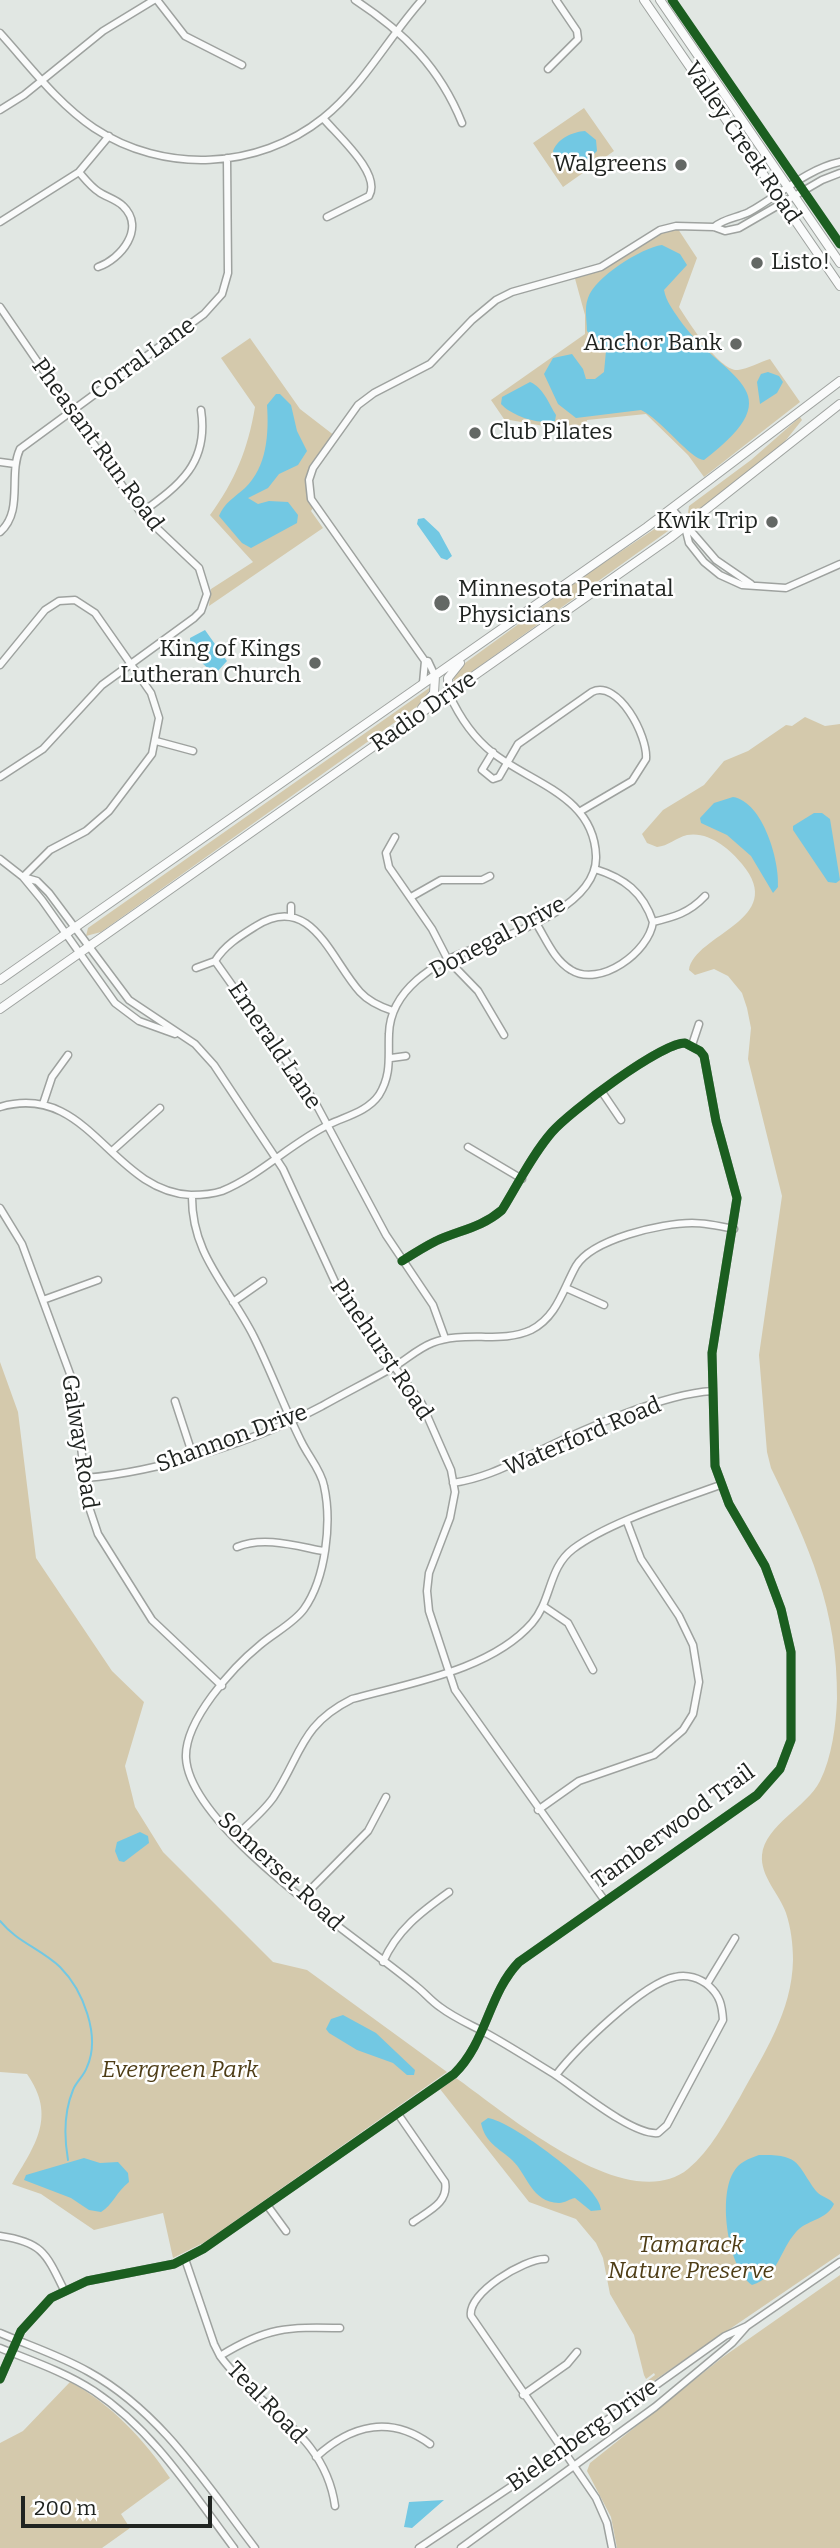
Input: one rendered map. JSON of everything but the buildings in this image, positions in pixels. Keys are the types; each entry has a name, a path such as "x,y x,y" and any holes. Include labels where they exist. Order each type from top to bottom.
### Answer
{"main road":[{"name":"Valley Creek Road","path":"644,0 840,286"},
{"name":"Valley Creek Road","path":"660,0 840,263"},
{"path":"827,391 840,375"},
{"name":"Radio Drive","path":"0,980 672,509 840,381"},
{"name":"Radio Drive","path":"0,1009 685,527 839,405"},
{"path":"449,694 447,683 450,673 479,645"},
{"path":"405,725 433,695 435,676"}],"street":[{"path":"0,110 103,31 156,0 185,36 242,65"},
{"path":"355,0 397,31 427,59 449,92 462,123"},
{"path":"0,33 82,119 109,136 166,157 227,158 278,146 323,118 347,96 422,0"},
{"path":"548,69 578,39 577,31 555,0"},
{"path":"323,118 369,172 373,185 369,196 327,217"},
{"path":"0,222 79,172 109,136"},
{"name":"Corral Lane","path":"15,464 24,445 205,314 222,294 228,273 227,158"},
{"path":"714,227 777,195 820,169 840,162"},
{"path":"79,172 95,190 125,208 131,222 128,242 122,252 98,267"},
{"path":"435,676 428,661 425,661 314,506 309,481 316,461 358,405 430,364 472,320 496,300 512,292 601,267 660,230 676,226 714,227 725,231 739,228 840,173"},
{"name":"Pheasant Run Road","path":"0,307 70,413 141,513 199,568 207,594 200,613 90,695 38,754 0,777"},
{"path":"141,513 177,486 189,472 205,434 201,410"},
{"path":"0,462 15,464 11,514 0,532"},
{"path":"672,509 685,527 689,542 714,571 736,583 786,588 840,564"},
{"path":"0,664 45,610 66,599 90,608 131,663 156,703 159,718 156,741 144,767 98,822 50,850 23,877"},
{"path":"422,684 425,661"},
{"path":"493,752 482,770 486,777 499,777 518,744 592,692 601,689 610,691 642,733 646,759 632,781 579,812"},
{"path":"449,694 477,737 493,752 556,790 579,812 594,842 595,869 631,886 645,903 653,922 649,939 636,954 590,976 564,965 536,923"},
{"path":"156,741 193,751"},
{"path":"395,837 386,853 386,861 448,960 478,991 504,1035"},
{"name":"Pinehurst Road","path":"0,859 23,877 105,991 124,1011 156,1029 180,1035"},
{"name":"Donegal Drive","path":"393,1012 405,990 448,960 536,923 576,897 585,889 595,869"},
{"path":"411,897 441,880 482,880 490,876"},
{"name":"Pinehurst Road","path":"23,877 42,885 129,1000 195,1044 214,1065 276,1157 298,1197 334,1285 426,1412 453,1483 454,1506 431,1567 427,1591 429,1611 448,1671 461,1703 605,1901"},
{"path":"653,922 678,917 694,908 705,897"},
{"path":"0,1107 26,1101 43,1104 75,1120 113,1151 142,1180 167,1191 192,1195 224,1190 328,1125 367,1107 377,1098 384,1086 390,1058 389,1034 393,1012 365,997 315,930 291,916 291,906"},
{"name":"Emerald Lane","path":"291,916 275,917 262,922 222,949 215,961 303,1084 402,1261 433,1305 445,1338"},
{"path":"196,968 215,961"},
{"path":"402,1261 439,1240 471,1230 492,1219 502,1209 541,1146 561,1123 665,1047 678,1043 692,1045 699,1024"},
{"name":"Tamberwood Trail","path":"0,2379 16,2340 41,2305 64,2290 88,2281 151,2271 185,2259 267,2205 467,2061 483,2032 502,1981 510,1971 757,1795 780,1769 791,1740 793,1676 782,1609 765,1566 720,1485 714,1449 714,1329 737,1212 735,1185 716,1121 704,1056 692,1045"},
{"path":"43,1104 52,1077 68,1055"},
{"path":"390,1058 406,1056"},
{"path":"601,1092 621,1120"},
{"path":"113,1151 160,1108"},
{"path":"468,1147 522,1179"},
{"name":"Somerset Road","path":"192,1195 197,1240 253,1335 324,1484 326,1512 323,1551 315,1590 302,1613 249,1654 194,1725 187,1741 186,1757 196,1790 235,1837 302,1898 438,2007 556,2075 640,2130 652,2134 663,2130 723,2020 722,2006 717,1994 707,1984"},
{"name":"Galway Road","path":"0,1208 22,1244 76,1394 85,1478 92,1519 98,1534 140,1604 173,1643 222,1686"},
{"name":"Shannon Drive","path":"85,1478 134,1474 293,1421 395,1366 420,1349 445,1338 503,1335 531,1330 550,1314 577,1264 590,1251 615,1240 666,1226 692,1223 734,1228"},
{"path":"43,1300 98,1280"},
{"path":"233,1302 262,1281"},
{"path":"566,1288 604,1305"},
{"name":"Waterford Road","path":"453,1483 498,1473 573,1436 691,1392 712,1391"},
{"path":"175,1401 193,1456"},
{"path":"235,1837 272,1799 316,1722 332,1709 352,1699 448,1671 497,1651 533,1622 543,1606 557,1566 583,1542 720,1485"},
{"path":"538,1810 579,1781 653,1755 684,1730 693,1714 699,1682 693,1645 679,1616 641,1559 626,1522"},
{"path":"236,1547 249,1542 275,1543 323,1551"},
{"path":"543,1606 568,1623 593,1670"},
{"path":"302,1898 368,1831 386,1797"},
{"path":"383,1962 392,1941 408,1923 449,1892"},
{"path":"556,2075 588,2037 662,1982 687,1976 707,1984 735,1938"},
{"path":"398,2113 445,2182 446,2190 441,2202 413,2222"},
{"path":"267,2205 286,2231"},
{"path":"0,2236 26,2240 40,2248 50,2260 64,2290"},
{"name":"Teal Road","path":"185,2259 220,2356 291,2423 329,2475 335,2506"},
{"path":"545,2259 525,2262 474,2298 469,2308 475,2326 604,2514 612,2548"},
{"name":"Bielenberg Drive","path":"419,2548 563,2452 725,2336 747,2326 840,2262"},
{"name":"Bielenberg Drive","path":"461,2548 655,2407 732,2343 747,2326"},
{"path":"220,2356 264,2332 281,2328 340,2328"},
{"path":"0,2333 83,2368 135,2403 178,2448 254,2548"},
{"path":"0,2348 82,2384 130,2419 156,2447 233,2548"},
{"path":"523,2395 567,2364 577,2352"},
{"path":"316,2457 329,2445 357,2430 401,2427 430,2444"}],"green space":[{"path":"584,108 614,151 563,187 533,143"},
{"path":"676,226 697,258 679,307 697,334 722,363 731,368 738,370 770,359 800,402 704,477 688,455 646,414 587,420 584,433 504,419 491,400 585,334 585,315 574,275 588,271 641,239"},
{"path":"250,338 300,409 335,436 310,474 314,506 311,511 323,528 209,606 211,589 253,562 210,515 227,490 239,464 249,437 255,407 221,358"},
{"path":"800,417 802,420 778,450 693,516 688,513 689,506 751,460"},
{"path":"668,520 671,526 668,531 452,686 455,674 465,663 590,572"},
{"path":"432,686 422,703 101,932 86,936 88,928"},
{"name":"Tamarack Nature Preserve","path":"805,717 825,726 840,724 840,2254 649,2384 647,2381 655,2375 654,2373 646,2379 644,2375 634,2335 610,2294 603,2258 596,2243 576,2219 529,2202 440,2089 456,2078 535,2135 568,2155 601,2171 633,2180 663,2181 688,2169 717,2135 767,2048 788,1997 793,1960 788,1919 764,1870 762,1855 770,1834 814,1790 824,1772 836,1719 836,1667 827,1607 819,1579 771,1468 767,1452 759,1355 782,1196 748,1059 751,1028 747,1008 742,993 728,976 714,969 695,975 689,970 695,957 706,946 747,913 754,899 753,883 737,858 711,838 687,835 657,847 647,843 642,834 663,810 704,785 724,761 748,751 786,725 792,726"},
{"name":"Evergreen Park","path":"0,1362 18,1412 36,1558 112,1671 144,1702 125,1766 135,1807 163,1852 273,1962 307,1970 447,2072 205,2242 173,2258 163,2213 94,2230 41,2194 12,2184 35,2143 42,2117 36,2089 27,2074 0,2072"},
{"name":"Tamarack Nature Preserve","path":"840,2275 840,2548 617,2548 611,2517 587,2471 590,2463 723,2357"},
{"path":"70,2382 99,2401 126,2424 170,2478 121,2514 130,2528 102,2548 0,2548 0,2443 23,2431"}],"water":[{"path":"585,131 596,140 597,151 585,162 572,168 561,165 553,151 555,146 566,136"},
{"path":"662,245 680,254 687,265 664,290 666,298 696,340 743,385 749,400 746,416 732,436 704,460 692,454 641,410 576,418 558,404 544,374 553,358 572,354 583,369 586,379 595,379 604,372 606,351 587,331 588,298 600,281 620,265"},
{"path":"768,372 779,376 783,382 777,393 760,404 757,382 761,374"},
{"path":"530,382 545,396 556,415 555,421 541,422 526,418 501,404 502,397"},
{"path":"276,394 280,394 291,405 297,431 307,451 298,465 279,474 268,488 248,498 258,504 269,501 288,502 298,515 297,523 251,548 242,543 219,516 258,470 267,438 267,405"},
{"path":"424,518 439,532 452,556 447,560 441,558 417,524 418,519"},
{"path":"205,630 227,661 217,672 203,664 191,643 190,638"},
{"path":"733,797 744,801 753,810 768,834 778,876 778,887 773,893 751,856 727,835 701,823 700,818 714,803"},
{"path":"814,813 822,813 830,819 840,880 836,883 828,882 793,830 793,826"},
{"path":"140,1832 148,1836 149,1843 124,1862 119,1861 115,1851 117,1842"},
{"path":"343,2015 376,2033 415,2070 414,2075 407,2075 393,2063 357,2050 329,2033 326,2029 331,2019"},
{"path":"488,2118 515,2130 553,2156 587,2186 601,2210 591,2211 575,2198 559,2203 542,2198 512,2160 486,2136 481,2123"},
{"path":"759,2155 783,2156 796,2162 816,2191 834,2204 822,2217 800,2228 790,2239 768,2276 752,2285 737,2264 731,2249 726,2199 735,2169 744,2161"},
{"path":"84,2158 100,2163 118,2162 128,2173 129,2182 101,2212 89,2210 71,2198 24,2180 26,2175"},
{"path":"444,2500 412,2528 404,2527 409,2502"}],"waterway":[{"path":"0,1921 14,1935 60,1967 76,1988 91,2028 91,2055 86,2070 73,2090 66,2116 68,2160"}],"cycle path":[{"path":"672,0 840,244"},
{"path":"0,2379 21,2331 51,2298 87,2281 174,2264 203,2249 454,2074 474,2048 500,1988 519,1962 757,1795 780,1769 791,1740 791,1652 781,1609 765,1566 729,1504 715,1466 712,1353 737,1198 716,1121 704,1056 700,1051 685,1043 673,1046 616,1080 552,1132 502,1210 486,1221 436,1241 402,1261"}],"place":[{"name":"Walgreens","path":"681,165"},
{"name":"Listo!","path":"757,263"},
{"name":"Anchor Bank","path":"736,344"},
{"name":"Club Pilates","path":"475,433"},
{"name":"Kwik Trip","path":"772,522"},
{"name":"Minnesota Perinatal Physicians","path":"442,603"},
{"name":"King of Kings Lutheran Church","path":"315,663"}]}
